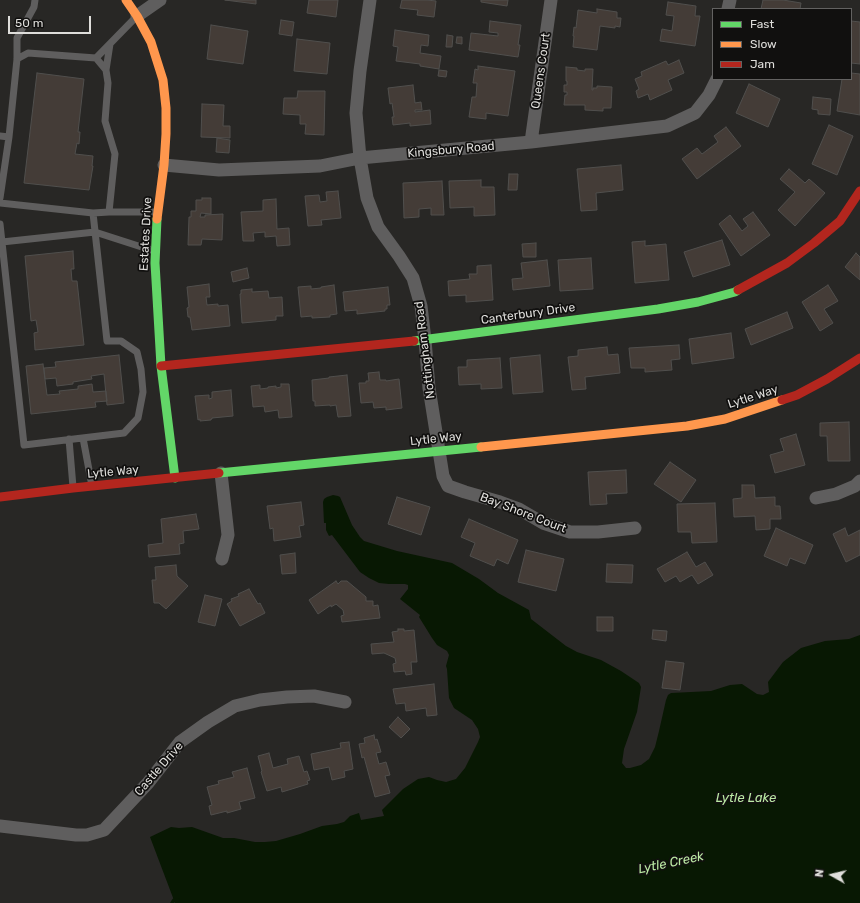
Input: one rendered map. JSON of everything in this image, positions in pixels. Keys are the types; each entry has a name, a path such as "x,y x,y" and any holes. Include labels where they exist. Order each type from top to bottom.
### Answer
{"street":[{"name":"Estates Drive","path":"126,0 137,16 151,42 163,80 166,108 164,165 156,212 155,251 161,366 175,478"},
{"path":"137,16 160,0"},
{"name":"Nottingham Road","path":"370,0 356,113 360,158 367,198 378,226 413,278 421,306 429,388 438,451"},
{"name":"Queens Court","path":"531,142 551,0"},
{"name":"Kingsbury Road","path":"164,165 220,170 320,166 360,158 531,142 667,126 695,113 709,95 716,80"},
{"name":"Canterbury Drive","path":"161,366 425,340 658,309 698,302 735,292 787,264 840,221 860,191"},
{"name":"Lytle Way","path":"0,496 687,426 724,419 797,395 858,364"},
{"name":"Bay Shore Court","path":"438,451 443,476 448,486 519,509 543,523 570,532 598,532 635,528"},
{"path":"221,473 228,535 222,559"},
{"path":"816,498 836,494 855,486 860,481"},
{"name":"Castle Drive","path":"0,826 76,835 88,835 104,830 148,784 180,742 208,722 236,706 260,700 286,697 314,696 345,702"}],"lane":[{"path":"0,198 9,137 17,59 17,38 34,7 35,0"},
{"path":"96,58 137,16"},
{"path":"109,212 115,154 106,121 108,83 106,70 110,44"},
{"path":"17,59 28,53 96,58 106,70"},
{"path":"0,136 9,137"},
{"path":"0,203 93,213 156,212"},
{"path":"0,224 24,445 124,433 138,418 143,392 141,369 137,352 121,341 107,341 93,213"},
{"path":"2,242 95,232 155,251"},
{"path":"83,438 92,486"},
{"path":"69,439 73,488"}],"water":[{"name":"Lytle Lake","path":"333,495 340,497 352,525 364,541 397,551 452,563 479,579 498,593 529,610 531,619 566,646 577,652 601,660 639,683 641,687 637,712 624,749 622,763 626,768 641,765 649,759 655,747 666,700 668,695 671,693 711,691 730,685 742,684 757,694 763,695 769,692 768,682 783,662 801,648 825,641 849,639 860,635 860,903 175,903 150,837 171,827 192,827 223,838 265,842 276,841 322,826 344,822 350,816 359,813 361,820 384,816 382,810 403,789 418,779 429,777 446,782 456,779 465,768 480,737 478,729 472,720 454,708 449,698 446,666 449,655 447,651 437,645 419,617 420,615 400,599 408,589 408,585 379,583 369,578 360,572 332,535 329,536 326,530 326,523 324,523 323,502 324,499"}],"building":[{"path":"225,0 256,0 256,4"},
{"path":"309,0 338,0 336,17 307,13"},
{"path":"402,0 436,1 434,17 417,15 418,10 400,8"},
{"path":"481,0 508,0 507,6 481,2"},
{"path":"763,0 783,0 801,3 800,8 761,8"},
{"path":"668,2 696,6 695,16 700,16 695,46 660,41 662,29 672,31 674,16 666,15"},
{"path":"597,9 617,12 617,18 621,18 620,27 615,26 615,28 600,26 597,50 573,47 574,27 576,28 578,10 597,13"},
{"path":"281,20 294,22 292,36 279,34"},
{"path":"490,21 521,25 518,57 469,50 471,33 498,36 498,33 489,32"},
{"path":"852,21 860,22 860,64 852,63"},
{"path":"211,25 248,31 243,64 207,59"},
{"path":"395,30 429,35 428,46 421,45 420,53 441,56 439,69 420,66 420,64 396,61 398,47 393,46"},
{"path":"447,35 453,36 452,47 446,47"},
{"path":"457,37 462,37 462,44 456,43"},
{"path":"297,39 330,43 327,74 294,71"},
{"path":"679,60 684,73 668,80 672,90 650,100 648,94 638,98 636,91 639,89 635,79 642,76 641,72 666,61 668,65"},
{"path":"478,66 515,71 508,116 486,113 486,119 469,117 472,97 476,97 477,83 473,83 475,69 478,70"},
{"path":"566,67 577,68 577,70 585,71 585,69 593,69 592,90 593,88 597,88 597,86 612,87 611,108 603,108 603,111 585,110 585,105 564,105 565,95 567,95 567,92 564,92 564,85 567,85"},
{"path":"439,70 447,71 446,77 438,76"},
{"path":"37,73 84,79 78,132 80,132 79,144 77,143 75,154 93,156 89,190 24,183"},
{"path":"852,73 860,74 860,115 837,111 842,80 852,80"},
{"path":"749,84 780,99 768,127 736,113"},
{"path":"413,85 415,103 421,102 422,110 415,110 415,112 430,110 431,124 410,126 410,123 393,125 392,117 394,117 392,103 390,104 388,88"},
{"path":"298,91 325,91 324,135 305,134 306,124 300,124 300,115 283,114 284,98 297,98"},
{"path":"813,97 831,99 830,115 818,114 818,110 812,109"},
{"path":"202,104 224,105 223,126 230,126 230,138 201,137"},
{"path":"829,125 853,136 837,175 812,164"},
{"path":"726,127 741,146 697,179 682,159 697,148 702,154 718,142 714,136"},
{"path":"217,138 230,140 229,153 216,152"},
{"path":"621,165 623,190 596,193 597,210 581,211 577,169"},
{"path":"789,169 805,183 809,179 825,193 795,226 778,210 795,192 780,179"},
{"path":"509,174 518,174 517,190 508,190"},
{"path":"481,180 481,187 494,187 495,215 474,216 474,207 450,208 449,181"},
{"path":"442,181 444,215 431,215 431,208 419,209 419,217 404,218 403,183"},
{"path":"338,191 341,218 321,220 322,225 308,226 305,196 319,195 320,202 327,201 326,192"},
{"path":"202,198 211,198 211,214 201,213 200,217 205,217 205,215 223,214 222,240 202,239 201,245 188,245 189,217 191,217 191,211 196,211 196,200 202,200"},
{"path":"276,199 277,229 289,228 290,245 277,246 276,236 265,237 265,232 253,233 254,241 243,241 241,212 263,211 263,200"},
{"path":"753,212 770,235 741,256 719,224 730,215 742,231 748,226 743,219"},
{"path":"722,240 730,265 693,277 684,252"},
{"path":"645,241 645,246 666,244 669,280 635,283 632,242"},
{"path":"536,243 536,257 523,257 522,244"},
{"path":"73,251 74,269 71,269 72,281 77,281 84,345 35,350 34,333 38,332 36,320 31,321 25,256"},
{"path":"856,253 860,257 860,280 845,267"},
{"path":"591,258 593,289 560,291 558,260"},
{"path":"547,260 550,286 513,290 512,279 523,278 521,263"},
{"path":"491,265 493,300 466,302 466,295 449,296 448,281 470,279 469,274 477,274 477,266"},
{"path":"247,268 249,278 233,282 231,272"},
{"path":"209,284 210,297 206,297 207,305 228,305 230,326 192,330 190,317 188,317 187,308 189,307 187,287"},
{"path":"334,285 337,314 330,315 330,317 301,317 298,287 311,286 311,289"},
{"path":"828,285 838,301 824,309 833,323 820,331 802,302"},
{"path":"388,287 390,305 387,305 387,309 385,309 385,311 357,314 357,310 345,311 343,292"},
{"path":"252,289 252,292 268,291 269,298 282,297 283,316 276,316 276,320 242,323 241,290"},
{"path":"787,312 793,328 751,345 745,329"},
{"path":"731,333 734,358 692,364 689,339"},
{"path":"679,345 680,359 671,360 672,370 645,372 645,368 631,368 629,348"},
{"path":"607,347 608,355 618,354 620,373 585,377 586,389 572,390 568,357 578,356 578,350"},
{"path":"119,355 124,403 107,405 104,374 91,376 92,379 73,382 73,384 57,386 56,378 45,379 44,368 56,367 55,362"},
{"path":"540,355 543,392 513,394 510,358"},
{"path":"500,358 502,388 481,389 481,384 459,385 458,367 467,367 467,360"},
{"path":"43,364 47,395 60,394 59,391 78,389 78,386 92,384 93,392 106,391 107,401 95,402 96,407 31,414 26,366"},
{"path":"379,372 380,380 386,381 399,379 402,408 386,410 386,407 374,408 373,402 361,403 359,383 366,383 366,381 369,381 368,373"},
{"path":"347,375 351,416 338,417 336,405 315,406 315,401 313,401 312,380"},
{"path":"281,384 289,384 292,417 279,418 278,410 265,412 264,406 253,407 251,386 260,385 260,389 276,386 276,388 281,387"},
{"path":"231,390 233,416 212,418 211,420 198,420 195,396 209,395 209,399 212,398 212,392"},
{"path":"849,422 850,461 828,461 827,436 820,436 820,423"},
{"path":"796,434 805,465 775,473 770,455 784,451 780,439"},
{"path":"670,462 696,480 681,502 654,484"},
{"path":"626,470 627,493 606,494 607,504 590,505 588,472"},
{"path":"742,485 754,485 755,498 775,497 775,506 780,506 781,519 770,519 770,529 756,530 755,516 734,517 733,499 742,498"},
{"path":"397,497 430,507 421,535 388,524"},
{"path":"301,502 304,525 299,526 301,537 274,541 273,528 270,529 267,506"},
{"path":"715,503 717,542 692,543 691,532 678,532 677,504"},
{"path":"196,514 199,529 183,531 184,543 179,544 180,554 149,557 148,545 163,543 161,519"},
{"path":"469,519 518,540 508,564 497,559 494,566 470,556 475,543 461,537"},
{"path":"776,528 813,545 805,564 790,558 787,566 764,556"},
{"path":"845,528 848,536 860,530 860,555 846,562 833,534"},
{"path":"526,550 564,559 556,591 518,582"},
{"path":"687,552 696,567 705,562 713,575 698,584 692,575 680,582 676,576 665,582 657,569"},
{"path":"295,553 296,573 282,574 280,555"},
{"path":"607,564 633,565 632,583 606,582"},
{"path":"176,565 177,576 188,586 166,609 159,603 154,603 152,580 156,580 155,567"},
{"path":"336,581 338,584 341,581 347,581 366,597 366,601 373,601 373,606 378,605 380,618 342,622 341,616 344,615 343,610 336,604 331,607 331,605 318,614 309,600"},
{"path":"249,589 258,604 260,603 265,613 240,626 227,604 232,601 231,599 239,596 238,594"},
{"path":"205,595 222,599 215,626 198,622"},
{"path":"597,617 613,617 613,631 597,631"},
{"path":"398,629 404,629 404,631 414,630 417,662 411,662 412,674 406,675 405,671 394,672 393,664 396,663 395,658 384,653 372,654 371,644 394,642 392,632 398,631"},
{"path":"653,630 667,631 666,641 652,639"},
{"path":"666,661 684,663 680,690 662,688"},
{"path":"434,684 437,715 427,716 426,708 406,711 405,703 396,704 393,689"},
{"path":"398,717 410,729 401,738 389,727"},
{"path":"374,735 375,740 377,739 381,752 376,753 379,764 386,762 390,775 385,776 390,793 375,797 359,744 365,743 364,738"},
{"path":"349,742 353,769 344,771 345,777 332,780 329,767 314,770 311,754 341,748 340,743"},
{"path":"269,753 273,768 288,764 287,759 299,756 304,772 307,771 310,780 307,781 308,784 282,792 281,787 267,791 258,756"},
{"path":"247,768 255,798 239,802 241,809 211,815 209,806 212,805 207,787 219,784 218,781 234,777 232,772"}],"waterway":[{"name":"Lytle Creek","path":"172,903 174,900 178,900"}],"traffic: fast":[{"path":"157,219 155,263 161,366 175,478"},
{"path":"414,341 658,309 698,302 738,290"},
{"path":"219,473 481,447"}],"traffic: slow":[{"path":"126,0 137,16 151,42 163,80 166,108 166,134 164,165 157,219"},
{"path":"481,447 687,426 725,419 782,400"}],"traffic: jam":[{"path":"738,290 787,263 814,243 840,221 860,191"},
{"path":"161,366 414,341"},
{"path":"782,400 797,395 827,379 860,358"},
{"path":"0,497 219,473"}]}
